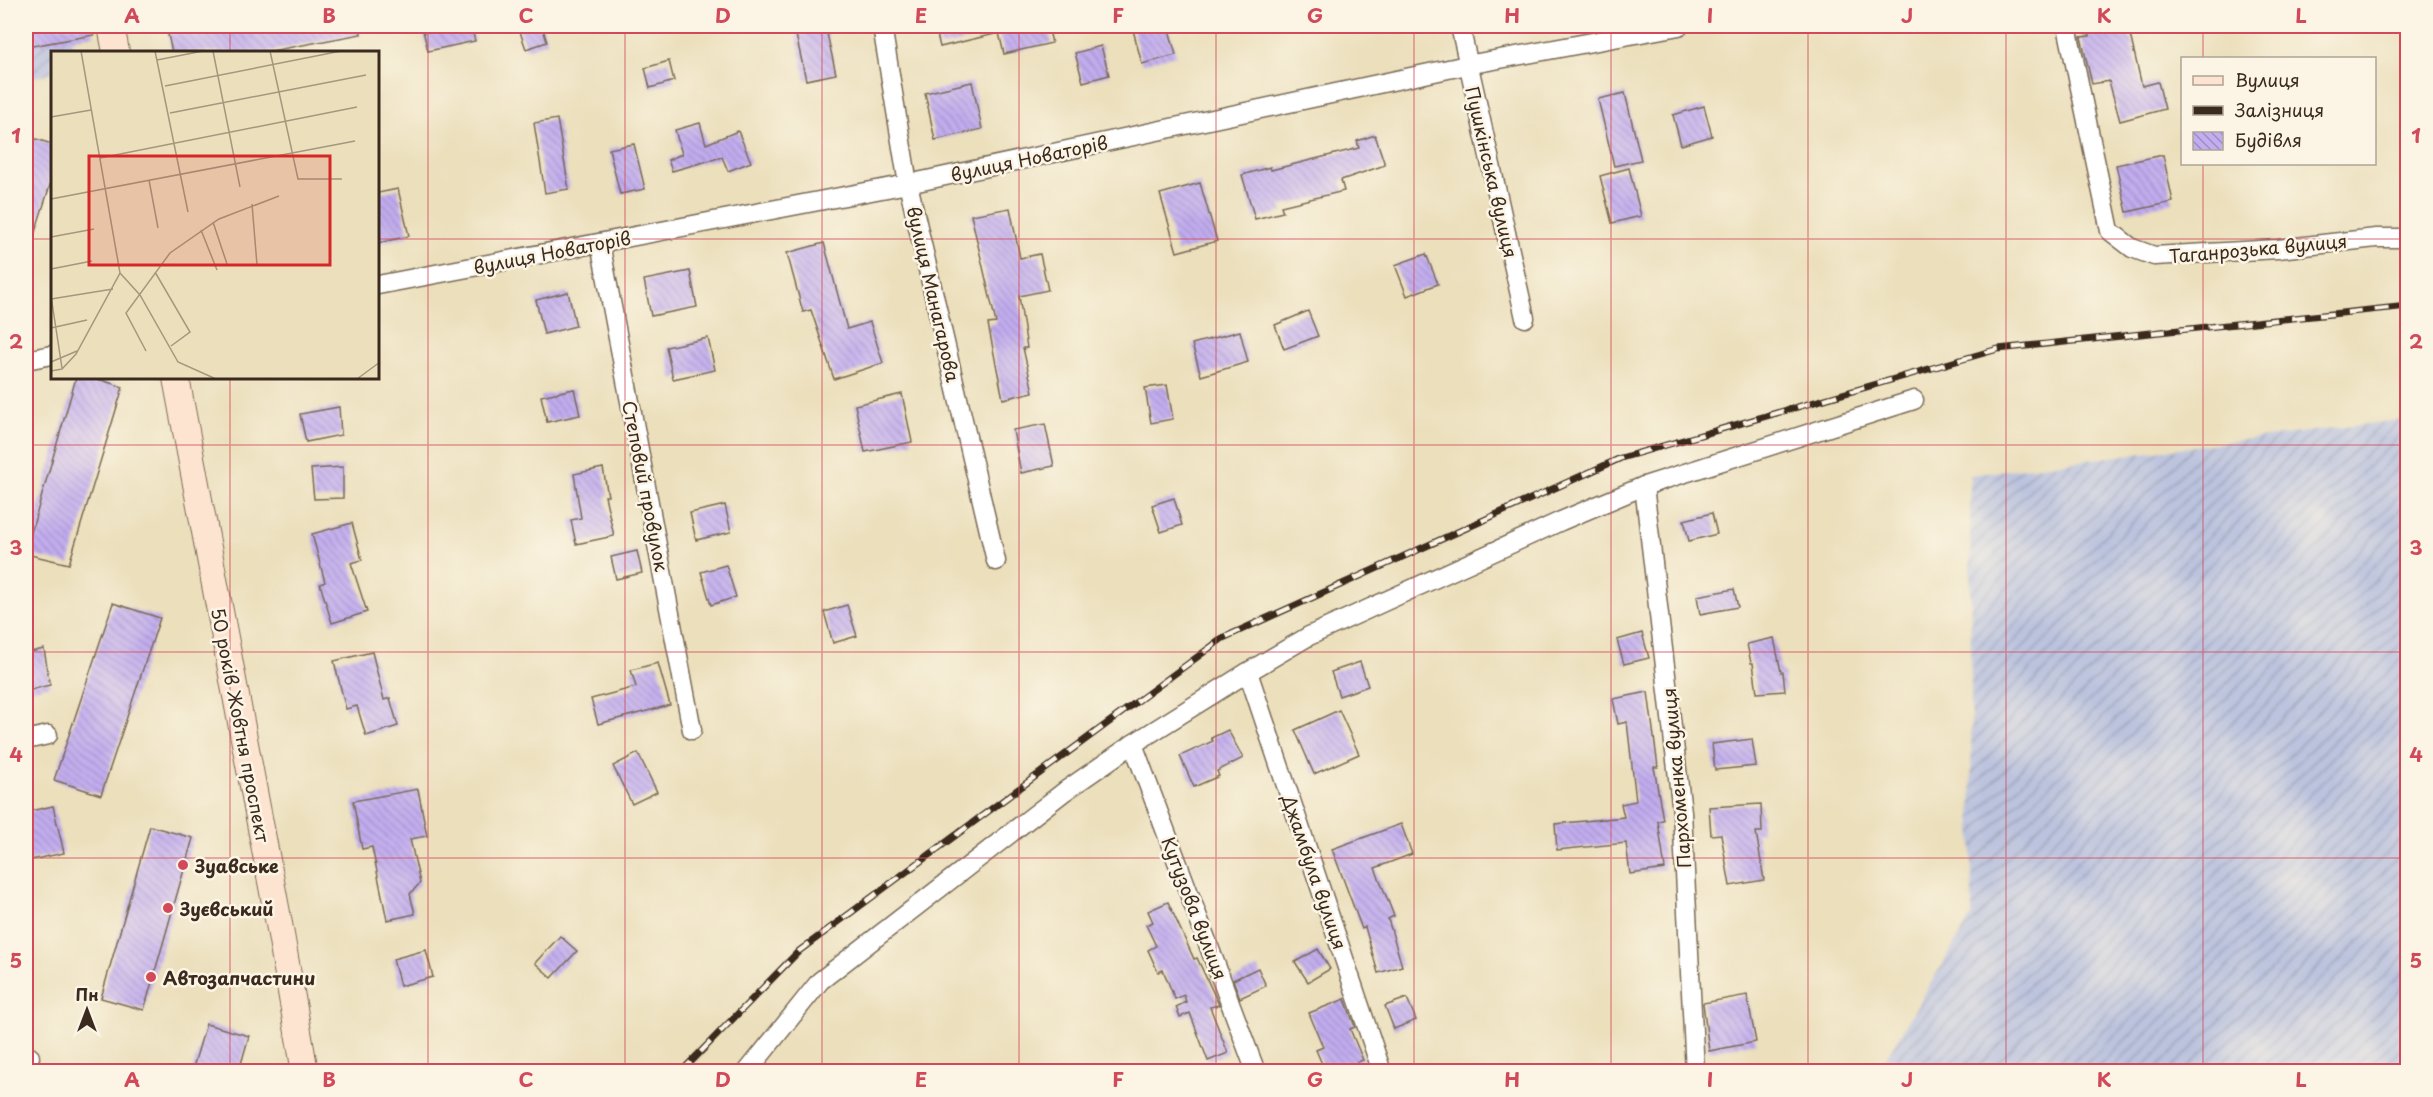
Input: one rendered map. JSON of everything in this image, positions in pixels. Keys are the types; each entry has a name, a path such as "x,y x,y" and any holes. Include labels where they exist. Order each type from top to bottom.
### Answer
{"street":[{"path":"111,26 117,51"},
{"name":"вулиця Манагарова","path":"882,26 909,184 996,561"},
{"name":"Пушкінська вулиця","path":"1460,26 1525,318"},
{"name":"вулиця Новаторів","path":"380,285 909,184 1467,65 1679,26"},
{"name":"Таганрозька вулиця","path":"2067,26 2110,231 2132,248 2154,256 2278,249 2376,238 2408,238"},
{"name":"Степовий провулок","path":"600,243 692,730"},
{"path":"26,360 51,355"},
{"name":"50 років Жовтня проспект","path":"176,380 305,1071"},
{"path":"747,1071 820,981 1065,791 1133,744 1310,636 1644,486 1914,400"},
{"name":"Пархоменка вулиця","path":"1644,486 1682,813 1695,1071"},
{"name":"Джамбула вулиця","path":"1248,672 1382,1071"},
{"path":"26,740 48,735"},
{"name":"Кутузова вулиця","path":"1133,744 1256,1071"}],"shaded area":[{"path":"26,26 69,26 74,51 51,51 51,73 26,79"},
{"path":"2407,419 2407,1071 1878,1071 1972,915 1970,475"}],"building":[{"path":"26,26 93,26 94,35 26,47"},
{"path":"166,26 360,26 361,34 271,51 172,51"},
{"path":"422,26 471,26 475,41 428,51"},
{"path":"518,26 542,26 547,42 526,49"},
{"path":"935,26 1048,26 1052,43 1004,54 999,33 940,47"},
{"path":"1168,26 1176,55 1142,64 1133,30"},
{"path":"2088,26 2128,26 2142,86 2158,82 2165,109 2120,121 2109,81 2092,84 2081,37 2090,36"},
{"path":"826,29 836,74 806,80 796,35"},
{"path":"1101,46 1109,75 1083,82 1075,53"},
{"path":"669,61 674,81 650,88 645,68"},
{"path":"972,82 982,129 935,140 925,93"},
{"path":"1625,93 1641,160 1614,166 1598,99"},
{"path":"1704,106 1712,136 1681,145 1673,115"},
{"path":"557,119 569,189 545,193 534,123"},
{"path":"700,123 706,144 738,131 751,162 728,171 722,157 672,171 668,160 682,154 675,130"},
{"path":"1375,135 1385,165 1341,180 1344,191 1281,206 1283,212 1255,219 1242,175 1359,148 1357,141"},
{"path":"26,136 51,144 51,182 29,251 26,250"},
{"path":"634,144 645,189 620,194 609,149"},
{"path":"2163,155 2173,202 2127,212 2116,165"},
{"path":"1629,168 1641,216 1612,223 1600,176"},
{"path":"1200,183 1217,241 1177,252 1160,194"},
{"path":"398,189 409,236 380,243 380,193"},
{"path":"1010,208 1020,258 1040,254 1048,290 1019,296 1027,348 1023,348 1033,392 1003,399 988,324 996,323 971,215"},
{"path":"824,243 847,329 870,322 883,363 834,379 811,310 803,312 787,253"},
{"path":"1426,254 1438,284 1407,296 1395,265"},
{"path":"690,271 697,307 651,316 644,280"},
{"path":"568,292 576,326 544,334 536,300"},
{"path":"1308,311 1318,336 1284,349 1275,325"},
{"path":"1240,331 1248,362 1201,376 1192,344"},
{"path":"708,338 715,370 673,379 666,347"},
{"path":"75,380 101,380 123,387 69,564 26,554"},
{"path":"1167,385 1173,419 1151,423 1145,388"},
{"path":"574,389 580,415 547,422 541,396"},
{"path":"902,394 912,442 865,452 855,405"},
{"path":"339,407 341,435 306,442 300,414"},
{"path":"1045,424 1054,466 1021,473 1013,430"},
{"path":"343,467 343,498 314,499 311,469"},
{"path":"603,468 608,496 605,496 614,536 576,544 571,520 581,518 574,474"},
{"path":"1174,498 1182,525 1161,532 1152,505"},
{"path":"725,505 731,532 696,540 690,513"},
{"path":"1712,513 1717,534 1689,541 1684,520"},
{"path":"352,523 362,560 351,563 367,612 332,623 320,584 325,582 312,534"},
{"path":"637,551 642,573 616,579 611,557"},
{"path":"726,565 736,597 711,605 701,572"},
{"path":"1734,589 1738,607 1700,614 1697,596"},
{"path":"113,603 160,618 101,795 54,780"},
{"path":"847,605 857,636 833,643 824,612"},
{"path":"1642,633 1649,658 1624,664 1617,640"},
{"path":"1774,638 1781,672 1783,672 1785,691 1757,693 1753,663 1751,663 1747,644"},
{"path":"44,649 50,685 26,691 26,653"},
{"path":"372,652 384,700 390,698 398,726 366,736 357,706 346,709 334,661"},
{"path":"1360,662 1368,686 1339,696 1331,672"},
{"path":"658,663 670,705 598,724 591,699 636,687 631,670"},
{"path":"1648,692 1658,767 1654,767 1663,820 1658,821 1665,869 1630,874 1626,843 1557,850 1555,824 1624,817 1621,804 1636,801 1627,722 1618,724 1613,699"},
{"path":"1339,710 1359,754 1314,774 1295,730"},
{"path":"1228,730 1243,758 1217,771 1219,776 1194,787 1180,756 1213,741 1211,738"},
{"path":"1752,739 1756,766 1715,770 1712,744"},
{"path":"638,753 657,792 632,804 613,766"},
{"path":"418,789 427,836 410,839 420,883 410,894 415,914 387,920 372,847 362,849 353,801"},
{"path":"1761,804 1762,832 1756,832 1764,880 1730,886 1721,834 1711,835 1709,807"},
{"path":"53,806 64,853 26,861 26,812"},
{"path":"1401,824 1412,854 1375,868 1394,916 1388,919 1402,966 1378,973 1365,927 1362,929 1332,849"},
{"path":"150,826 193,838 144,1010 101,998"},
{"path":"1168,902 1194,959 1197,958 1219,1005 1210,1007 1228,1053 1208,1061 1190,1013 1180,1017 1176,1007 1186,1002 1184,995 1175,999 1163,970 1158,972 1148,950 1156,946 1146,925 1153,922 1148,911"},
{"path":"560,936 577,951 552,978 535,963"},
{"path":"1318,949 1330,969 1308,982 1295,962"},
{"path":"426,950 433,977 400,986 393,959"},
{"path":"1258,968 1266,986 1240,998 1233,980"},
{"path":"1747,995 1756,1042 1709,1051 1703,1003"},
{"path":"1407,998 1416,1020 1394,1029 1385,1006"},
{"path":"1345,999 1355,1027 1350,1029 1363,1060 1357,1062 1360,1071 1325,1071 1316,1050 1323,1047 1309,1013"},
{"path":"206,1024 249,1036 239,1071 192,1071"}],"railway":[{"path":"681,1072 799,951 1223,638 1621,458 1998,349 2408,306"}],"place":[{"name":"Зуавське","path":"183,865"},
{"name":"Зуєвський","path":"168,908"},
{"name":"Автозапчастини","path":"151,977"}]}
